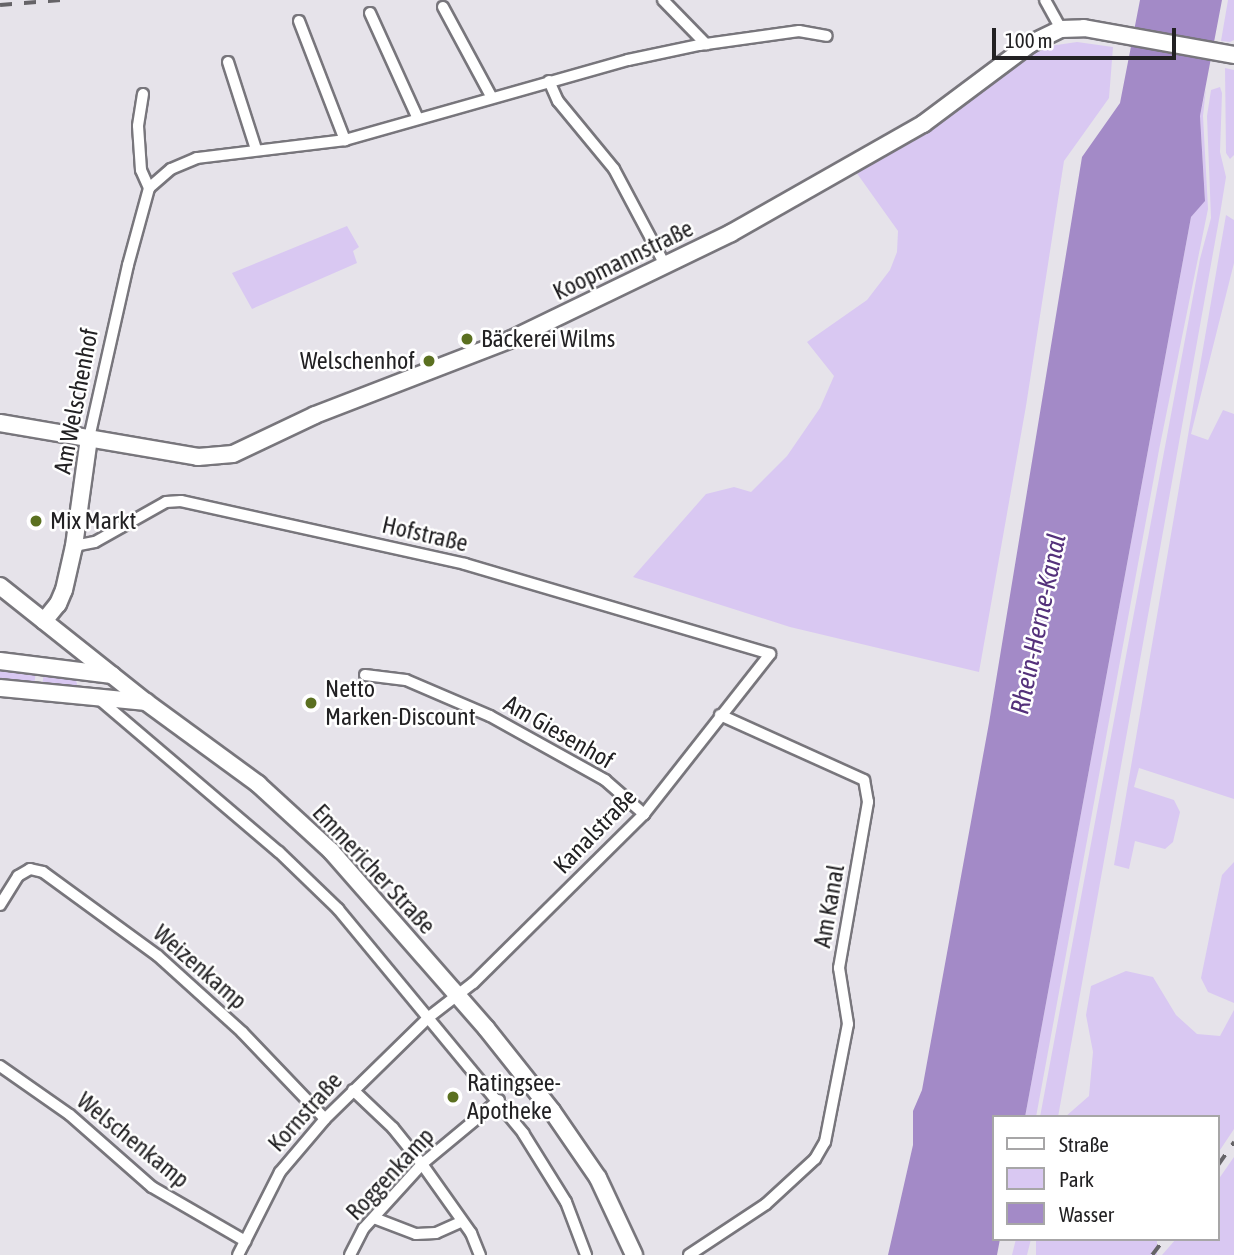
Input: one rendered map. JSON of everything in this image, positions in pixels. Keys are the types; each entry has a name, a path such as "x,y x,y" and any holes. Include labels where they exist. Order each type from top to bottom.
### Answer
{"street":[{"path":"663,0 706,44"},
{"path":"1045,0 1061,29"},
{"path":"443,7 492,98"},
{"path":"370,13 418,119"},
{"path":"299,21 345,140"},
{"name":"Koopmannstraße","path":"0,423 198,457 233,454 317,414 512,339 773,212 911,131 1030,44 1061,29 1084,28 1231,54"},
{"path":"143,94 138,126 141,170 149,188 171,169 197,158 345,140 628,60 706,44 799,31 827,36"},
{"path":"228,62 256,149"},
{"path":"549,81 558,101 614,169 665,265"},
{"name":"Am Welschenhof","path":"44,621 58,604 64,590 74,546 89,438 128,265 149,188"},
{"name":"Hofstraße","path":"74,546 95,542 166,502 181,501 466,565 769,654"},
{"name":"Emmericher Straße","path":"0,586 112,675 136,698 219,754 293,814 370,893 513,1061 576,1145 610,1200 635,1255"},
{"name":"Kanalstraße","path":"429,1017 457,996 644,814 769,654"},
{"path":"0,661 112,675 108,692 97,697"},
{"name":"Am Giesenhof","path":"365,675 406,680 489,716 605,780 644,814"},
{"path":"0,688 136,698 124,720"},
{"path":"97,697 279,852 338,909 499,1100 566,1202 586,1255"},
{"name":"Am Kanal","path":"690,1255 766,1204 815,1159 825,1142 848,1024 839,968 868,802 863,780 720,715"},
{"name":"Weizenkamp","path":"0,905 18,876 30,869 43,872 54,879 158,956 242,1032 324,1119"},
{"name":"Kornstraße","path":"238,1255 280,1172 324,1119 429,1017"},
{"name":"Welschenkamp","path":"0,1066 70,1115 152,1188 245,1241"},
{"path":"354,1090 393,1128 422,1164 471,1233 480,1255"},
{"name":"Roggenkamp","path":"350,1255 364,1228 422,1164 499,1100"},
{"path":"374,1218 416,1234 436,1233 461,1222"}],"green space":[{"path":"1228,0 1234,0 1234,40 1230,42 1221,41"},
{"path":"1077,42 1113,47 1109,98 1064,161 1026,406 979,672 790,627 633,577 706,494 734,487 751,492 787,456 820,408 834,376 807,342 867,300 890,270 897,252 898,231 856,172 929,129 1043,47"},
{"path":"1225,68 1234,70 1234,155 1230,159 1226,153"},
{"path":"1220,87 1222,93 1220,152 1226,177 1220,214 1058,1115 1040,1115 1200,259 1211,218 1207,116 1211,90"},
{"path":"1206,88 1203,116 1208,209 1159,450 1036,1115 1025,1115 1191,217 1205,200 1200,116"},
{"path":"1226,215 1234,220 1234,263 1191,434 1208,440 1223,410 1234,414 1234,799 1139,768 1134,787 1174,800 1180,812 1173,842 1165,849 1135,841 1129,869 1114,865"},
{"path":"347,226 359,247 353,251 357,263 252,309 232,273"},
{"path":"0,667 36,671 34,686 0,682"},
{"path":"44,672 75,677 76,687 42,687"},
{"path":"1234,862 1234,1003 1208,992 1201,978 1222,875"},
{"path":"1126,971 1153,977 1176,1015 1197,1034 1220,1036 1234,1010 1234,1129 1220,1150 1220,1115 1067,1115 1089,1096 1093,1052 1086,1015 1091,986"},
{"path":"1234,1157 1234,1255 1162,1255 1174,1241 1220,1241 1220,1177"},
{"path":"1016,1241 1030,1241 1027,1255 1012,1255"},
{"path":"1036,1241 1157,1241 1157,1255 1036,1255"}],"water":[{"name":"Rhein-Herne-Kanal","path":"1140,0 1222,0 1200,116 1205,201 1191,217 1025,1115 992,1115 992,1241 1000,1241 997,1255 888,1255 913,1145 913,1111 922,1090 989,723 1082,157 1120,103"}],"railway":[{"path":"0,5 61,0"},
{"path":"1220,1162 1234,1142"},
{"path":"1152,1255 1162,1241"}],"place":[{"name":"Bäckerei Wilms","path":"467,339"},
{"name":"Welschenhof","path":"429,361"},
{"name":"Mix Markt","path":"36,521"},
{"name":"Netto Marken-Discount","path":"311,703"},
{"name":"Ratingsee- Apotheke","path":"453,1097"}]}
